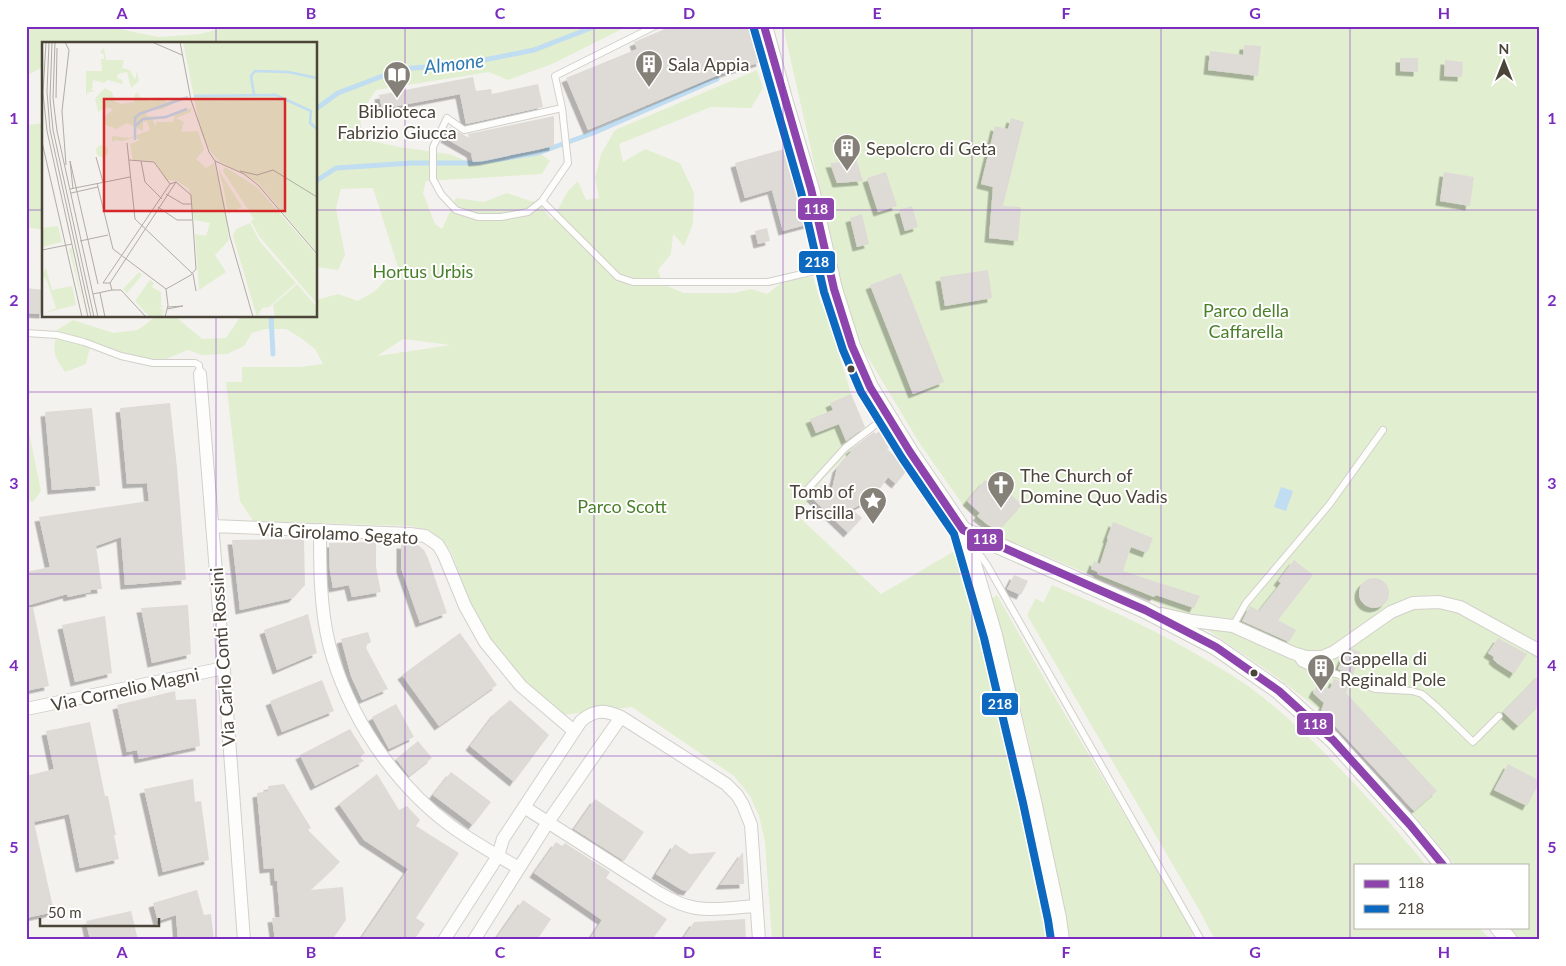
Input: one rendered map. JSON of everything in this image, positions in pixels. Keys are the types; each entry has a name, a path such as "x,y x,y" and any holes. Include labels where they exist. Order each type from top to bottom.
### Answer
{"street":[{"path":"764,26 811,189 828,268 852,346 870,386 915,459 963,530 994,635 1035,810 1061,940"},
{"name":"Via Carlo Conti Rossini","path":"200,374 244,940"},
{"name":"Via Girolamo Segato","path":"212,526 425,536 438,545 444,555 465,606 485,642 521,686 574,731"},
{"path":"320,530 322,593 329,644 336,666 358,717 386,761 423,802 451,826 519,868"},
{"path":"963,530 1145,610 1216,647 1279,691 1333,740 1410,825 1442,864"},
{"path":"1145,610 1192,621 1233,626 1294,653 1306,657 1322,657 1334,652 1391,612 1414,603 1439,602 1460,607 1540,651"},
{"name":"Via Cornelio Magni","path":"26,709 224,668"},
{"path":"444,940 498,856 503,839 574,731 586,716 595,712 605,712 621,717 726,784 737,795 751,825 758,940"},
{"path":"454,925 474,939 548,822 621,717"},
{"path":"524,807 659,894 683,905 703,909 756,906"},
{"path":"1499,928 1509,940"}],"lane":[{"path":"562,108 464,130 448,118 433,147 433,179 441,194 456,210 478,216 501,217 528,212 542,201 568,163 562,108 555,76 655,26"},
{"path":"542,201 618,277 633,282 768,282 828,268"},
{"path":"26,333 57,335 84,342 120,356 153,363 195,363 199,365 200,374"},
{"path":"806,491 845,448 888,415"},
{"path":"1233,626 1246,603 1329,505 1383,430"},
{"path":"963,530 987,564 1201,940"},
{"path":"1294,653 1301,663 1314,669 1336,674 1375,688 1412,691 1422,694 1473,742 1499,716"}],"green space":[{"name":"Parco Scott","path":"26,26 104,26 159,37 200,34 231,26 628,26 552,64 508,80 489,72 376,90 360,114 362,139 399,147 449,154 471,163 537,151 550,161 542,174 426,181 423,193 435,224 442,229 456,198 484,202 507,193 538,202 552,220 568,191 578,181 586,200 599,198 595,178 601,154 615,130 757,70 763,88 751,108 711,107 619,144 623,162 645,149 680,163 694,193 693,224 684,246 673,234 671,254 658,270 662,284 684,293 734,293 751,289 767,294 788,278 813,277 821,304 824,304 851,394 867,433 823,479 798,516 881,594 953,552 988,639 1025,803 1052,940 772,940 765,842 759,816 750,796 734,776 632,707 562,715 513,671 490,640 474,614 451,551 441,539 429,530 411,526 253,521 240,501 226,382 242,382 242,367 300,367 323,364 315,349 286,329 265,329 252,333 244,346 227,354 202,355 188,350 156,363 118,352 90,347 86,364 65,372 55,352 57,330 73,320 113,333 138,330 154,318 177,318 202,339 226,338 240,318 318,318 318,299 338,294 358,301 375,291 398,267 373,188 341,189 336,208 345,255 338,270 318,267 318,42 42,42 41,68 26,76","holes":["403,339 451,345 377,356"]},
{"name":"Parco della Caffarella","path":"783,26 1540,26 1540,940 1518,940 1508,928 1528,928 1528,864 1454,864 1410,810 1413,810 1321,711 1281,680 1192,621 1153,601 996,535 978,522 963,505 920,444 860,344 842,286"},
{"path":"42,123 42,230 26,227 26,125"},
{"path":"26,418 41,491 33,502 26,500"},
{"path":"1052,585 1153,631 1212,663 1246,684 1265,699 1308,737 1349,778 1425,864 1354,864 1354,928 1480,928 1490,940 1215,940 1027,615 1036,598 1043,603"},
{"path":"997,595 1053,694 1194,932 1191,940 1067,940 1029,743 991,599"}],"water":[{"path":"1281,487 1293,491 1286,511 1274,507"}],"building":[{"path":"672,26 751,26 761,62 718,75 588,130 566,78 637,49 634,42"},
{"path":"1244,45 1261,46 1258,76 1208,70 1210,51 1243,55"},
{"path":"1400,58 1418,58 1418,72 1400,71"},
{"path":"1445,60 1463,62 1462,77 1444,76"},
{"path":"473,77 476,91 491,89 492,94 538,84 543,107 466,124 460,94 382,109 379,95"},
{"path":"554,116 554,146 484,161 473,162 471,153 445,138 450,127 469,138 468,134"},
{"path":"1011,118 1024,122 1003,206 1021,207 1018,241 989,238 993,187 981,184 995,126 1008,129"},
{"name":"Sepolcro di Geta","path":"848,133 863,181 837,183 830,163 845,162 838,136"},
{"path":"788,148 809,224 783,231 772,190 745,198 735,163"},
{"path":"886,172 897,206 878,212 867,178"},
{"path":"1444,172 1474,177 1470,206 1440,201"},
{"path":"912,206 918,227 905,231 899,210"},
{"path":"862,214 869,244 857,247 850,218"},
{"path":"767,228 770,241 758,244 755,231"},
{"path":"988,270 992,298 945,306 940,277"},
{"path":"901,273 944,382 913,394 870,285"},
{"path":"26,288 42,290 42,314 26,313"},
{"path":"851,394 865,427 846,441 839,424 816,433 810,419 833,410 830,403"},
{"path":"170,403 186,580 125,585 121,537 96,546 102,589 90,590 91,592 68,597 67,594 26,606 26,572 50,567 39,517 149,501 147,483 127,484 120,408"},
{"path":"92,408 100,486 52,490 45,412"},
{"path":"881,429 890,439 885,443 890,448 887,449 908,469 896,484 888,477 875,496 852,509 862,518 848,533 811,497 825,482 832,489 837,468 851,452 850,450"},
{"name":"The Church of Domine Quo Vadis","path":"985,480 999,492 1003,487 1022,505 999,530 988,525 977,516 980,513 967,501"},
{"path":"1113,522 1153,538 1147,553 1131,547 1123,571 1200,596 1194,608 1156,595 1154,597 1097,574 1098,572 1091,569 1094,561 1100,564"},
{"path":"304,539 305,585 293,598 240,610 232,540"},
{"path":"376,542 376,567 381,592 352,597 349,585 333,588 329,543"},
{"path":"401,544 418,545 424,550 447,613 420,623 401,568"},
{"path":"1294,560 1313,575 1278,620 1296,630 1289,642 1242,621 1250,606 1259,611 1281,583 1278,581"},
{"path":"1014,575 1028,581 1021,595 1007,589"},
{"path":"1374,578 1385,582 1389,593 1385,604 1374,608 1363,604 1359,593 1363,582"},
{"path":"188,605 191,654 152,663 141,608"},
{"path":"26,607 33,607 49,686 26,691"},
{"path":"308,614 317,653 277,670 264,630"},
{"path":"105,616 112,673 75,682 62,625"},
{"path":"368,632 371,642 365,646 388,689 362,700 351,676 341,639"},
{"path":"460,633 497,685 439,726 402,675"},
{"path":"1498,638 1527,654 1514,674 1497,663 1493,659 1494,657 1488,653"},
{"path":"1353,649 1360,652 1353,675 1338,669 1344,655"},
{"path":"1540,674 1540,704 1518,726 1503,712"},
{"path":"1334,679 1349,684 1346,693 1437,791 1414,811 1321,711 1324,703 1313,693 1316,687 1321,686 1330,689"},
{"path":"322,680 334,711 282,732 270,701"},
{"path":"175,691 176,700 196,699 200,746 139,759 137,750 127,752 117,705"},
{"path":"510,700 549,735 514,782 470,746 495,713"},
{"path":"396,704 414,737 389,749 372,717"},
{"path":"90,722 105,796 108,796 119,859 80,868 69,814 34,822 54,912 26,918 26,776 54,769 46,731"},
{"path":"350,729 365,753 360,757 364,761 315,786 300,755"},
{"path":"418,741 432,758 409,776 396,759"},
{"path":"1508,764 1540,781 1527,806 1494,790"},
{"path":"451,772 491,802 473,825 433,795"},
{"path":"377,774 399,810 407,806 420,820 416,826 459,853 416,918 425,924 414,940 360,940 408,869 364,840 339,804"},
{"path":"193,779 195,802 201,801 209,860 163,872 144,789"},
{"path":"284,784 311,828 308,830 340,862 310,890 343,887 346,920 332,940 275,940 272,918 280,917 277,881 275,881 274,868 264,869 257,793 268,791 268,786"},
{"path":"595,799 644,832 624,861 574,829"},
{"path":"556,842 562,846 565,843 610,872 606,878 667,919 652,940 589,940 602,920 534,873"},
{"path":"675,844 690,854 716,852 688,891 682,890 656,874"},
{"path":"743,852 744,884 720,885"},
{"path":"197,890 204,915 211,914 214,940 178,940 176,915 158,921 153,903"},
{"path":"523,900 551,919 537,940 495,940"},
{"path":"131,911 138,940 90,940 86,921"},
{"path":"745,919 746,940 682,940 694,922"}],"waterway":[{"name":"Almone","path":"318,108 338,93 401,69 464,64 534,50 596,26"},
{"path":"318,180 336,168 412,163 474,163 538,153 593,133 717,79"},
{"name":"Almone","path":"271,318 273,354"}],"transit line":[{"name":"118","path":"764,26 811,189 834,289 852,346 870,387 910,452 963,530 1145,610 1216,647 1279,691 1333,740 1410,825 1442,864"},
{"name":"218","path":"754,29 801,192 824,292 843,350 861,392 902,458 954,534 984,638 1023,803 1051,940"}],"place":[{"name":"Sala Appia","path":"649,88"},
{"name":"Biblioteca Fabrizio Giucca","path":"397,99"},
{"name":"Sepolcro di Geta","path":"847,172"},
{"name":"The Church of Domine Quo Vadis","path":"1001,509"},
{"name":"Tomb of Priscilla","path":"873,525"},
{"name":"Cappella di Reginald Pole","path":"1321,692"}],"park label":[{"name":"Hortus Urbis","path":"423,271"}]}
